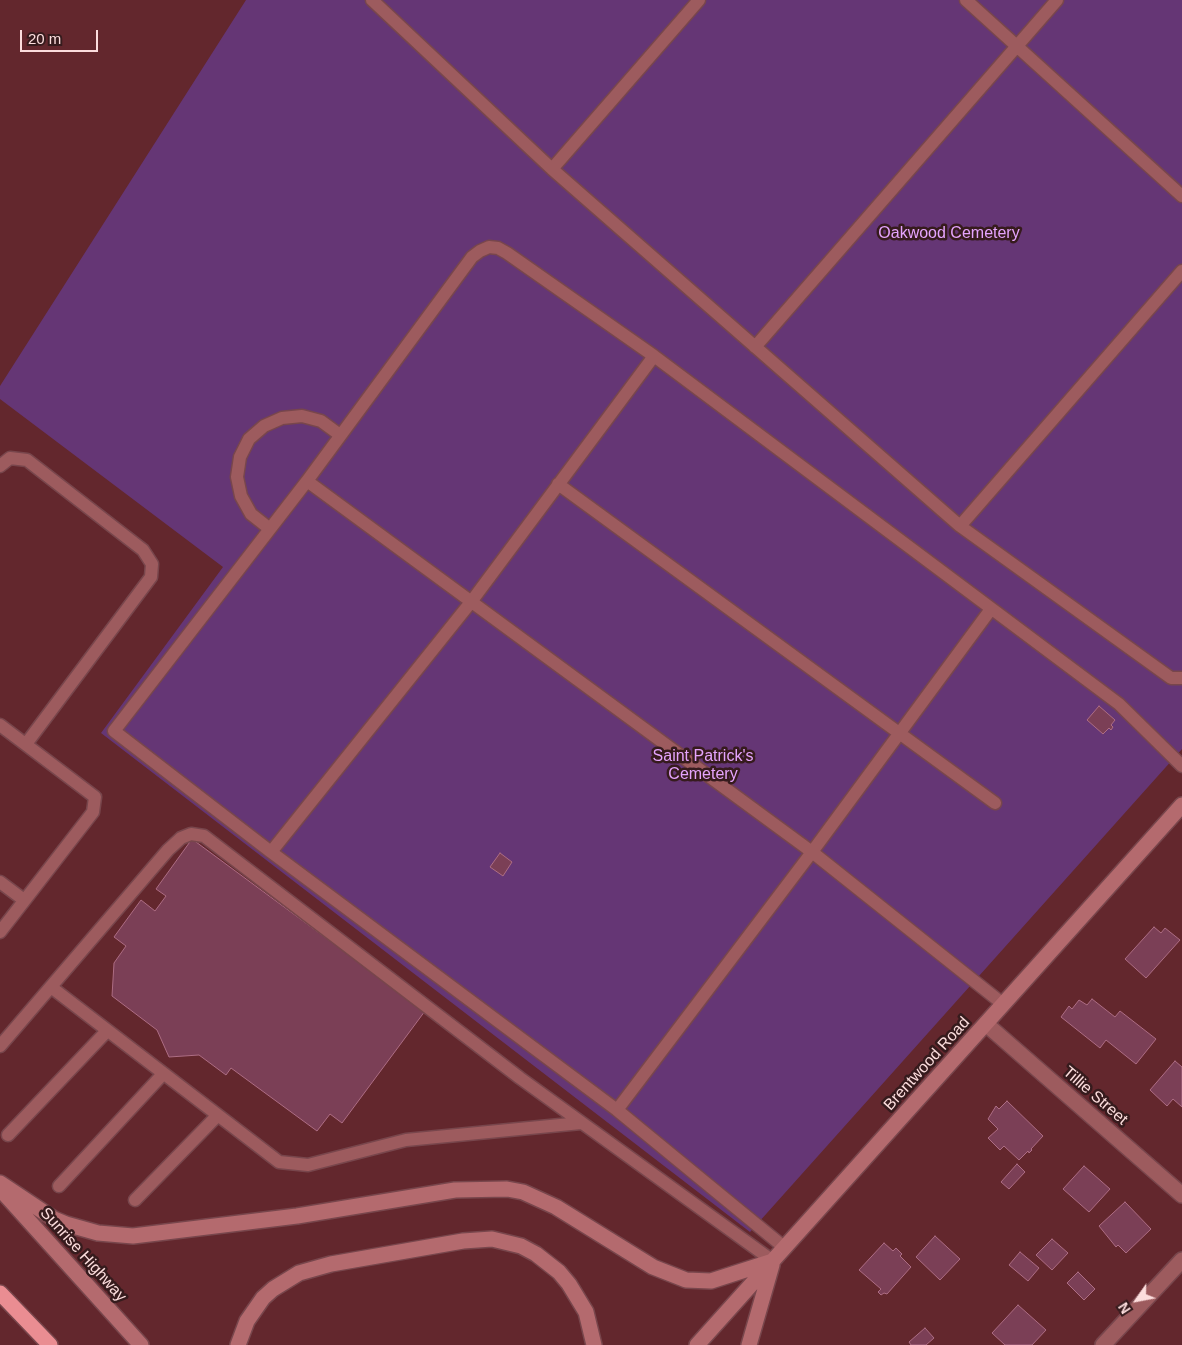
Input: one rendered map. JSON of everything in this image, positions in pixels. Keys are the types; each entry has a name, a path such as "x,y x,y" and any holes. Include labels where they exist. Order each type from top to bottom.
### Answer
{"highway":[{"path":"0,1293 50,1345"}],"main road":[{"name":"Brentwood Road","path":"698,1345 1182,805"},
{"path":"0,1183 54,1219 66,1224 98,1233 133,1236 297,1216 455,1190 507,1189 523,1192 556,1206 653,1267 686,1280 711,1281 773,1261"},
{"name":"Sunrise Highway","path":"0,1189 141,1345"},
{"path":"238,1345 247,1321 263,1298 273,1288 299,1273 331,1264 463,1241 492,1239 521,1246 536,1254 559,1272 569,1284 586,1312 594,1345"},
{"path":"749,1345 773,1261"}],"street":[{"name":"Tillie Street","path":"986,1024 1182,1195"},
{"path":"1103,1345 1182,1260"}],"lane":[{"path":"372,0 552,169 960,526 1170,678 1182,678"},
{"path":"552,169 699,0"},
{"path":"966,0 1182,196"},
{"path":"755,347 1057,0"},
{"path":"785,1248 617,1110 271,852 114,731 307,481 472,257 489,247 498,248 654,356 1118,704 1182,766"},
{"path":"960,526 1182,271"},
{"path":"271,852 471,602 654,356"},
{"path":"270,529 250,514 241,496 237,477 240,457 250,439 264,426 276,420 302,416 321,421 340,435"},
{"path":"0,466 10,458 27,460 143,550 152,564 151,578 26,744"},
{"path":"307,481 812,852 1004,1004"},
{"path":"558,484 994,803"},
{"path":"617,1110 812,852 991,609"},
{"path":"0,724 95,797 93,812 0,932"},
{"path":"0,1046 168,850 181,838 192,834 204,836 581,1123 773,1261"},
{"path":"0,882 24,900"},
{"path":"51,987 279,1162 308,1165 406,1140 581,1123"},
{"path":"8,1135 107,1031"},
{"path":"59,1186 163,1074"},
{"path":"136,1200 217,1116"}],"green space":[{"name":"Saint Patrick's Cemetery","path":"246,0 1182,0 1182,749 750,1232 101,733 223,567 0,399 0,386"}],"building":[{"path":"1099,706 1115,720 1111,725 1113,727 1111,730 1109,728 1103,734 1087,720"},
{"path":"192,839 425,1011 342,1123 330,1114 317,1131 231,1068 226,1075 199,1055 169,1057 157,1030 112,996 114,963 126,946 114,937 141,900 155,911 166,896 156,889"},
{"path":"500,853 512,862 503,876 490,867"},
{"path":"1154,927 1161,933 1165,928 1180,940 1146,978 1125,959"},
{"path":"1092,999 1115,1017 1120,1011 1156,1039 1136,1064 1106,1040 1100,1048 1061,1017 1069,1006 1072,1009 1079,1000 1087,1005"},
{"path":"1175,1061 1182,1067 1182,1107 1173,1099 1167,1106 1150,1090"},
{"path":"1007,1101 1043,1136 1029,1153 1028,1151 1019,1160 1004,1146 1000,1150 988,1138 998,1129 988,1119 996,1106 999,1109"},
{"path":"1017,1164 1025,1172 1009,1189 1001,1182"},
{"path":"1084,1166 1110,1189 1089,1212 1063,1189"},
{"path":"1125,1202 1151,1229 1126,1253 1118,1245 1116,1247 1099,1226"},
{"path":"935,1236 960,1259 940,1280 916,1257"},
{"path":"1052,1239 1068,1253 1052,1270 1036,1255"},
{"path":"884,1243 893,1251 896,1248 902,1254 900,1256 911,1267 887,1294 881,1295 878,1292 881,1289 859,1270"},
{"path":"1020,1252 1039,1268 1028,1281 1009,1265"},
{"path":"1078,1272 1095,1289 1084,1300 1067,1283"},
{"path":"1018,1305 1046,1330 1032,1345 1005,1345 992,1333"},
{"path":"925,1328 934,1338 926,1345 911,1345 909,1342"}],"park label":[{"name":"Oakwood Cemetery","path":"949,234"}]}
